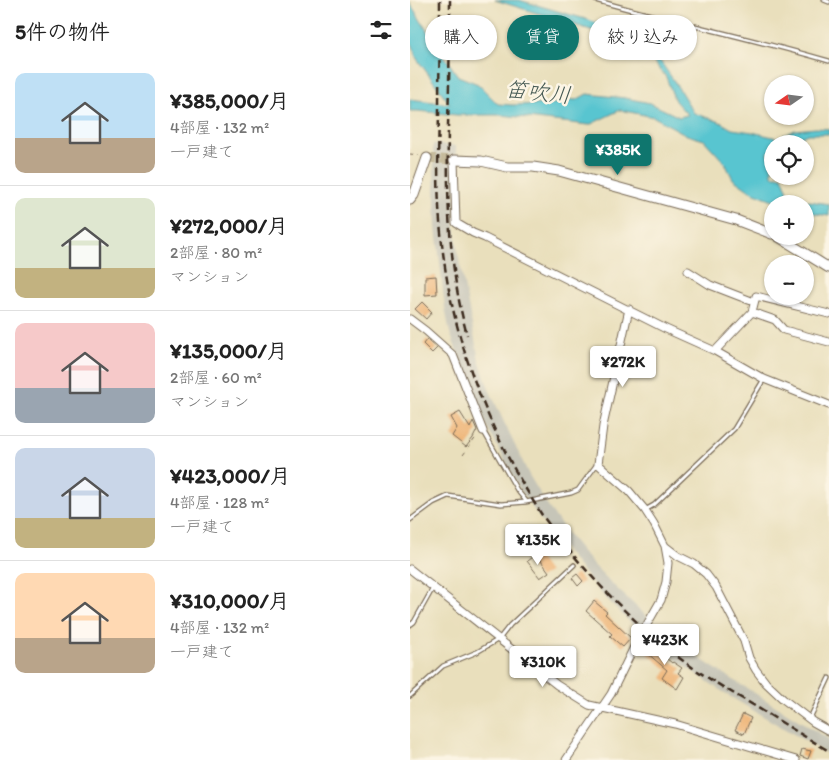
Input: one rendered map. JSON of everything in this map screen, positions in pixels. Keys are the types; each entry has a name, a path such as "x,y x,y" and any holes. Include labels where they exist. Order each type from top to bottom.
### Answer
{"street":[{"path":"410,200 426,158"},
{"path":"764,231 736,220 559,171 507,167 481,161 454,160 456,223 473,234 493,242 715,351 764,379 829,405"},
{"path":"792,245 829,268"},
{"path":"688,271 710,285 754,302"},
{"path":"715,351 752,312 756,296 829,314"},
{"path":"566,760 611,694 634,647 661,600 666,582 668,563 665,546 654,524 629,491 598,464 603,426 629,309"},
{"path":"752,312 775,320 784,330 829,342"},
{"path":"410,319 454,355 483,431"},
{"path":"665,546 678,556 694,564 706,574 716,587 744,641 749,658 766,683 783,699 829,731"},
{"path":"410,569 557,685 589,705 675,724 780,758 796,760"}],"lane":[{"path":"595,0 829,61"},
{"path":"824,0 829,2"},
{"path":"645,510 654,505 734,430 764,379"},
{"path":"483,431 526,502"},
{"path":"410,520 433,503 448,496 501,504 526,502 571,493 578,490 598,464"},
{"path":"410,696 444,666 477,652 499,639 510,625 574,565"},
{"path":"410,625 414,622 433,588"},
{"path":"810,719 829,678"}],"path":[{"path":"463,456 478,434 483,431"}],"shaded area":[{"path":"433,144 456,146 455,226 458,254 479,360 489,389 529,475 549,508 589,560 659,628 711,666 829,739 829,755 729,696 680,663 638,630 602,594 578,566 538,516 519,488 485,423 450,333 445,308 436,227"}],"water":[{"path":"495,0 519,0 572,15 543,15"},
{"path":"410,3 425,27 425,60 447,60 458,76 478,84 498,104 553,104 564,99 576,100 587,94 650,103 679,117 688,115 675,101 666,77 652,60 659,60 694,113 720,122 732,129 764,135 764,185 785,185 789,195 764,195 764,197 750,191 733,179 725,163 704,140 687,135 654,117 620,110 589,125 501,115 457,115 410,111 410,99 450,104 417,59 410,41"},
{"path":"579,17 589,20 589,29 579,26"},
{"path":"829,129 829,134 784,135 795,130"},
{"path":"814,202 829,204 829,216 814,214"}],"building":[{"path":"436,276 437,294 425,295 425,277"},
{"path":"422,302 432,312 426,319 415,309"},
{"path":"427,339 437,348 432,353 423,344"},
{"path":"460,412 470,428 473,421 477,430 466,447 452,436 457,428 451,417"},
{"path":"536,554 549,572 540,578 527,561"},
{"path":"577,574 583,581 578,586 572,578"},
{"path":"594,601 631,638 623,647 610,636 612,634 586,611"},
{"path":"644,640 672,663 682,668 678,673 684,677 677,689 662,678 667,670 640,647"},
{"path":"743,714 751,718 744,734 735,730"},
{"path":"802,749 811,751 808,759 800,756"}],"tunnel":[{"path":"427,158 454,160"}],"railway":[{"path":"440,0 438,189 450,296 466,357 488,416 516,472 542,515 572,553 603,589 638,623 674,654 699,672 829,751"},
{"path":"450,0 448,153 450,231 456,283 467,335"}],"water label":[{"name":"笛吹川","path":"538,92"}]}
